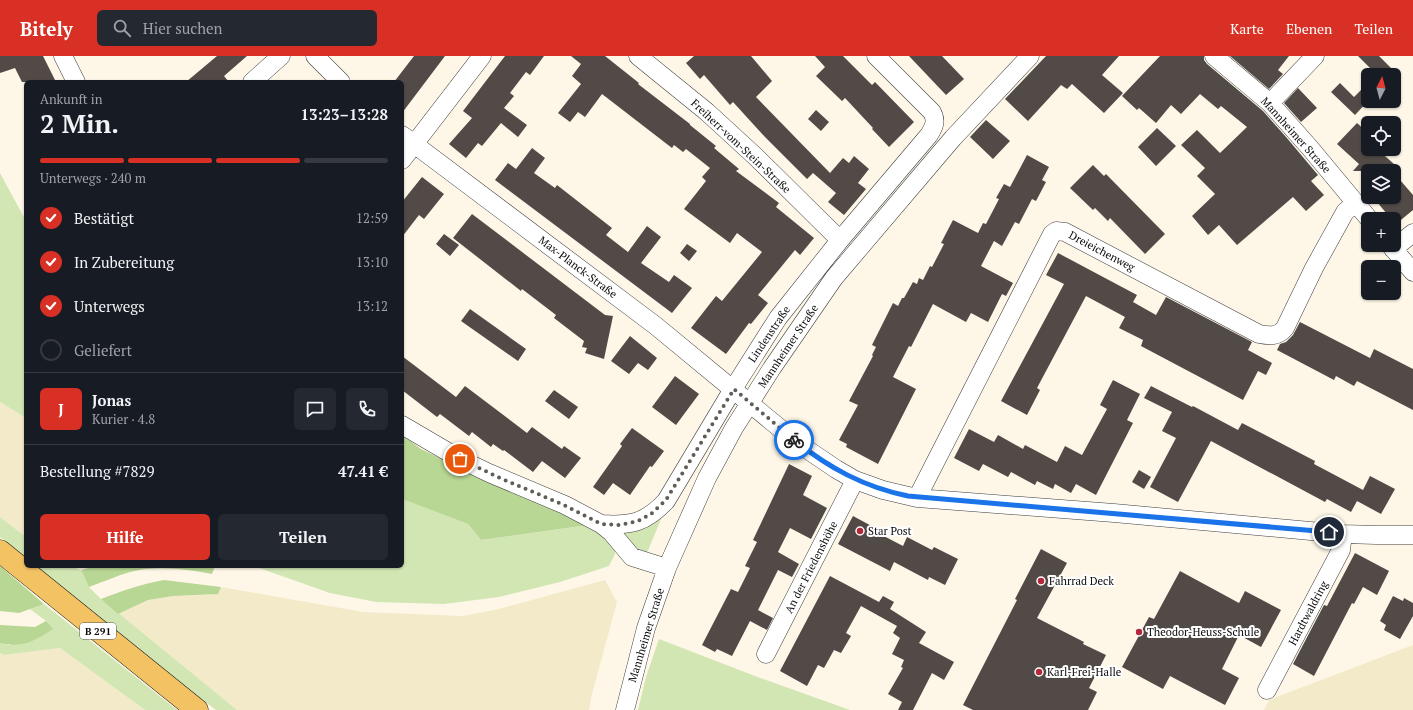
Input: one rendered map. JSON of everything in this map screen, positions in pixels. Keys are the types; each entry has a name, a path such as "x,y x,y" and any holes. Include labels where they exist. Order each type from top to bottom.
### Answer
{"main road":[{"name":"B 291","path":"0,551 197,710"}],"street":[{"path":"63,56 75,80"},
{"path":"254,80 281,56"},
{"path":"315,56 339,80"},
{"path":"404,153 408,139 482,56"},
{"name":"Freiherr-vom-Stein-Straße","path":"638,56 713,117 840,240"},
{"name":"Lindenstraße","path":"601,524 630,524 660,508 680,479 778,318 840,240 929,135 935,123 935,117 932,112 876,56"},
{"name":"Mannheimer Straße","path":"625,710 644,634 667,568 707,478 750,403 772,368 834,278 953,138 1030,56"},
{"name":"Mannheimer Straße","path":"1214,56 1270,103 1363,212"},
{"path":"1270,103 1315,56"},
{"name":"Max-Planck-Straße","path":"408,139 656,326 750,403"},
{"name":"Dreieichenweg","path":"917,498 1052,234 1056,232 1065,232 1259,334 1271,336 1281,332 1285,328 1314,268 1345,212 1356,203"},
{"path":"1401,241 1413,232"},
{"path":"1396,252 1413,272"},
{"path":"750,403 800,444 836,469 855,480 883,490 917,498 1099,512 1343,534 1413,535"},
{"path":"404,426 466,462 564,505 601,524 611,532 632,557 667,568"},
{"name":"An der Friedenshöhe","path":"766,654 855,480"},
{"name":"Hardtwaldring","path":"1267,690 1341,550 1343,534"}],"shaded area":[{"path":"0,402 24,417 24,535 0,517"},
{"path":"605,580 617,602 589,710 237,710 118,614 148,600 173,596 217,594 221,587 363,612 463,616 499,609"},
{"path":"1413,645 1413,710 1264,710 1269,700"},
{"path":"60,648 145,710 0,710 0,653 4,655"}],"green space":[{"path":"0,173 24,217 24,417 0,402"},
{"path":"404,436 421,449 506,490 588,525 481,540 468,524 404,500"},
{"path":"404,500 468,524 481,540 588,525 614,545 615,554 609,566 560,582 499,597 444,604 376,602 330,593 259,568 404,568"},
{"path":"0,517 24,535 24,557 0,537"},
{"path":"662,517 647,553 634,547 621,532 639,531"},
{"path":"0,566 44,604 19,613 0,611"},
{"path":"36,568 76,568 81,570 89,587 101,599 237,710 216,710 157,665"},
{"path":"88,568 161,568 130,572 89,587 81,570"},
{"path":"171,568 214,568 212,574"},
{"path":"164,580 221,587 218,594 173,596 148,600 118,614 101,599 139,586"},
{"path":"44,604 177,710 145,710 60,648 4,655 0,653 0,643 10,645 46,621 30,609"},
{"path":"46,621 53,629 34,640 16,645 0,643 0,625 35,627"},
{"path":"659,639 755,676 850,710 638,710 646,677"}],"building":[{"path":"0,56 43,56 55,80 24,80 24,82 22,82 15,68 0,73"},
{"path":"217,56 247,56 224,76 227,80 188,80"},
{"path":"414,56 445,56 404,110 404,80 396,80"},
{"path":"505,56 544,56 530,75 526,72 510,93 514,96 504,108 527,125 518,137 501,123 482,146 478,143 466,158 449,144 472,118 463,111"},
{"path":"571,56 605,56 716,146 714,148 739,169 736,171 779,203 776,207 814,238 800,255 795,250 758,295 768,303 751,324 749,323 726,354 691,328 716,296 722,301 762,252 737,233 730,243 684,209 706,181 702,177 710,168 686,149 683,152 674,145 672,148 602,94 585,117 578,112 570,122 558,113 581,84 572,76 581,64"},
{"path":"694,56 751,56 772,81 756,97 830,173 843,158 849,163 854,156 869,169 858,183 866,189 844,215 828,202 836,193 813,173 807,179 733,102 730,105 704,75 700,79 686,63"},
{"path":"815,56 843,56 872,85 875,82 914,122 889,147 845,98 842,101 816,76 825,67"},
{"path":"909,56 942,56 964,79 946,95"},
{"path":"1046,56 1119,56 1102,75 1123,93 1104,113 1072,84 1067,89 1061,85 1028,121 1005,99"},
{"path":"1160,56 1204,56 1204,60 1207,64 1263,111 1286,137 1318,175 1311,181 1324,195 1306,211 1293,197 1237,245 1219,225 1208,235 1192,216 1215,194 1197,176 1205,168 1181,145 1197,130 1220,153 1247,127 1221,106 1218,109 1200,94 1181,114 1171,105 1156,123 1139,108 1137,110 1122,96"},
{"path":"1230,56 1289,56 1278,70 1283,74 1269,89"},
{"path":"1358,56 1379,56 1391,68 1370,68"},
{"path":"1340,83 1354,97 1361,90 1362,108 1355,115 1331,92"},
{"path":"1298,88 1317,108 1301,122 1284,103"},
{"path":"816,110 829,122 821,131 808,119"},
{"path":"986,120 1010,141 993,159 970,137"},
{"path":"1357,123 1361,127 1361,156 1385,156 1394,164 1361,164 1361,171 1353,171 1359,164 1337,144"},
{"path":"1157,128 1176,146 1156,166 1138,147"},
{"path":"532,148 545,158 534,173 555,188 557,185 612,228 606,235 628,252 647,226 661,237 641,263 669,282 674,275 692,288 672,313 495,180 508,163 516,169"},
{"path":"1027,155 1049,167 1042,180 1046,182 1036,201 1032,199 1019,224 1015,222 1002,246 994,241 981,266 1013,283 1006,296 1002,294 988,322 971,313 966,322 933,304 911,347 909,346 893,377 916,389 878,464 846,447 847,444 839,440 858,405 849,401 873,356 872,355 876,347 872,345 893,303 898,306 913,282 917,284 919,278 923,280 930,266 932,267 944,244 941,243 953,220 978,233 983,223 986,224 999,199 996,198 1004,184 1010,187"},
{"path":"1093,165 1104,176 1106,174 1165,234 1145,254 1110,218 1108,221 1095,208 1093,210 1070,188"},
{"path":"422,177 444,194 424,219 419,215 404,234 404,200"},
{"path":"1401,181 1413,195 1413,210 1401,220 1401,212 1385,212 1379,204 1401,204"},
{"path":"472,214 605,315 613,316 604,359 585,353 587,348 582,347 584,341 554,318 556,315 522,289 521,291 453,238"},
{"path":"444,234 459,245 450,256 436,244"},
{"path":"687,244 697,251 689,261 680,253"},
{"path":"1058,253 1137,295 1133,302 1156,315 1166,297 1252,342 1248,350 1272,363 1266,375 1258,371 1243,400 1141,346 1143,340 1119,328 1125,317 1086,296 1037,388 1040,390 1027,415 1001,401 1064,284 1046,275"},
{"path":"470,309 526,349 518,361 461,321"},
{"path":"1300,322 1370,358 1374,349 1413,369 1413,410 1357,381 1354,386 1336,376 1334,380 1277,350 1280,344 1286,342 1293,335"},
{"path":"630,336 657,358 648,370 638,363 629,374 611,361"},
{"path":"404,358 456,397 465,386 527,433 532,427 562,449 564,446 581,458 565,478 542,461 533,472 504,450 503,451 493,444 491,447 472,432 469,436 440,414 437,417 404,392"},
{"path":"675,376 699,394 676,425 652,407"},
{"path":"1113,380 1140,394 1127,420 1133,423 1096,495 1076,484 1071,493 1055,484 1053,489 1037,481 1035,485 1011,472 1008,477 983,464 979,471 954,458 969,429 994,442 998,435 1023,449 1025,445 1057,462 1065,446 1082,455 1107,409 1100,405"},
{"path":"1151,386 1238,430 1242,423 1315,461 1314,464 1363,490 1370,476 1395,489 1381,514 1357,501 1351,512 1327,499 1325,502 1211,441 1178,502 1150,487 1176,438 1162,431 1172,412 1144,398"},
{"path":"554,390 578,407 569,419 545,401"},
{"path":"632,428 664,451 652,467 650,466 630,495 613,483 604,495 593,487 622,446 620,444"},
{"path":"789,464 812,476 803,495 827,508 811,539 790,528 778,552 799,564 792,577 778,570 758,610 773,618 767,630 750,621 732,656 717,649 715,652 702,645 731,589 738,592 750,568 745,566 757,542 753,540"},
{"path":"1139,470 1151,477 1144,489 1132,482"},
{"path":"853,516 879,530 878,533 903,546 907,537 932,550 934,547 958,559 945,585 929,577 928,580 894,562 890,571 838,544"},
{"name":"Karl-Frei-Halle","path":"1041,549 1067,563 1037,618 1106,655 1089,688 1097,692 1088,710 973,710 963,705 1017,600 1015,599"},
{"path":"1355,553 1389,571 1377,595 1363,587 1354,604 1352,603 1314,676 1293,664 1324,605 1327,606"},
{"path":"1180,571 1239,603 1245,591 1281,610 1261,647 1239,635 1222,669 1239,678 1225,705 1170,676 1163,689 1122,667 1149,617 1154,619"},
{"path":"830,576 879,602 883,596 894,602 890,609 926,632 919,643 954,662 944,680 932,673 913,710 898,710 902,702 888,694 903,668 901,667 904,660 892,654 900,638 893,633 897,626 861,606 846,633 851,636 841,653 834,650 824,668 818,665 807,686 780,671"},
{"path":"1393,596 1403,601 1404,598 1413,603 1413,616 1400,639 1384,630 1386,625 1380,621"}],"way so far":[{"path":"460,459 520,487 564,505 601,524 619,525 630,524 638,521 660,508 680,479 734,389 794,440"}],"place":[{"name":"Star Post","path":"860,531"},
{"name":"Fahrrad Deck","path":"1041,581"},
{"name":"Theodor-Heuss-Schule","path":"1139,632"},
{"name":"Karl-Frei-Halle","path":"1039,672"}],"route":[{"path":"794,440 836,469 855,480 883,490 917,498 1329,532"}]}
